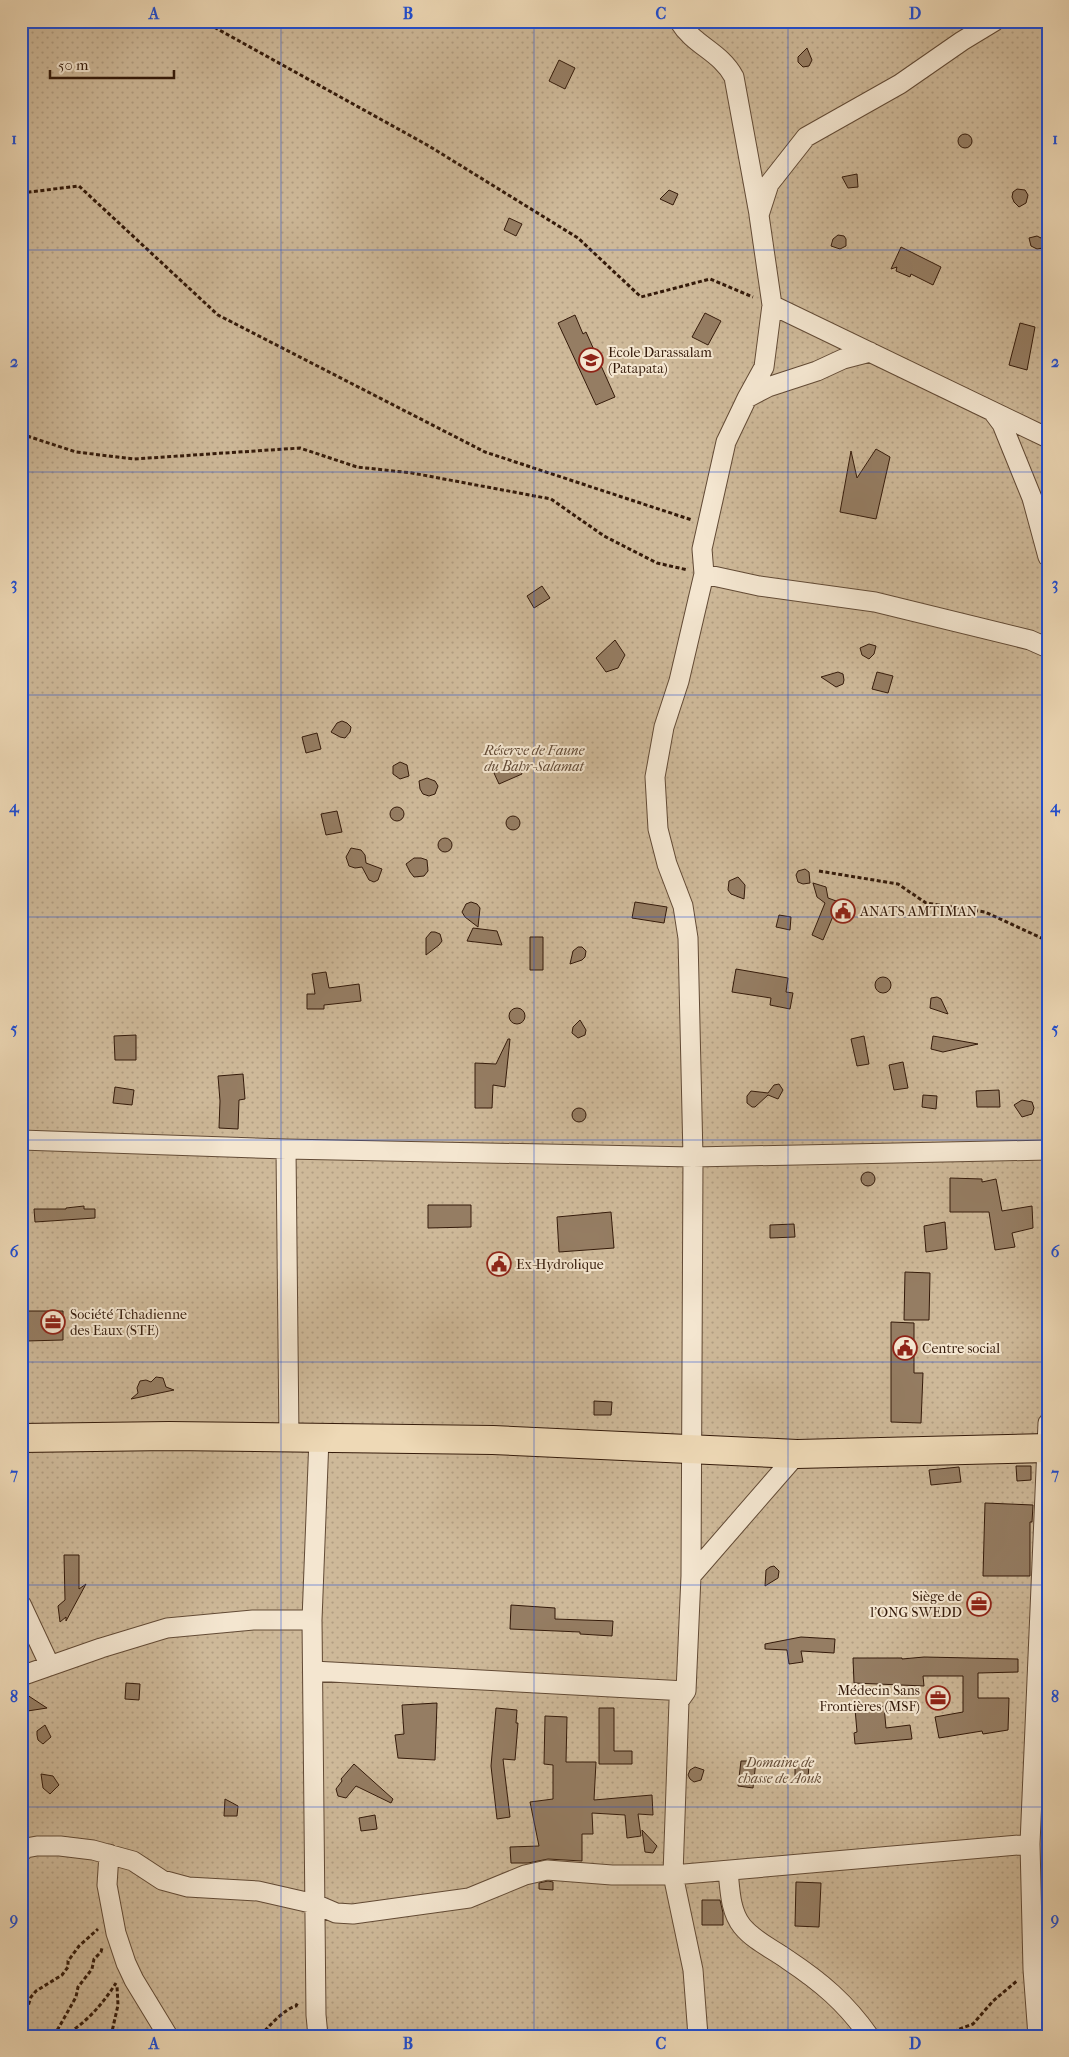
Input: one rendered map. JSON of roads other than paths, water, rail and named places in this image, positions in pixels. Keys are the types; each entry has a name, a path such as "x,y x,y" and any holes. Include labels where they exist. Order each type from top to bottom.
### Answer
{"main road":[{"path":"21,1438 168,1436 493,1440 797,1454 1048,1448"}],"street":[{"path":"679,21 685,31 697,42 727,64 734,76 759,215 772,305 764,367 726,442 702,549 704,574 679,681 664,727 655,776 658,829 667,864 683,906 688,938 693,1157 691,1576 686,1691 680,1701 673,1875 693,1970 698,2036"},
{"path":"759,215 769,184 806,137 900,84 962,41 995,21"},
{"path":"772,305 1048,438"},
{"path":"747,398 768,386 817,371 842,359 870,352"},
{"path":"993,412 1002,424 1032,498 1048,557"},
{"path":"704,574 760,586 874,602 1030,640 1047,646"},
{"path":"21,1140 286,1149 693,1157 1048,1150"},
{"path":"286,1149 289,1438"},
{"path":"1038,2036 1033,1969 1048,1423"},
{"path":"318,2036 315,1973 312,1620 319,1438"},
{"path":"691,1576 797,1454"},
{"path":"21,1604 50,1666"},
{"path":"21,1676 101,1648 167,1628 253,1620 312,1620"},
{"path":"313,1671 686,1691"},
{"path":"21,1852 26,1848 37,1846 60,1846 109,1854 133,1862 162,1880 188,1887 258,1891 315,1904 336,1913 353,1914 469,1898 525,1874 547,1870 612,1875 673,1875 1036,1836"},
{"path":"109,1854 107,1886 114,1926 126,1963 168,2036"},
{"path":"728,1870 732,1905 741,1925 758,1941 788,1960 834,1994 856,2017 868,2036"}],"place":[{"name":"Ecole Darassalam (Patapata)","path":"591,360"},
{"name":"ANATS AMTIMAN","path":"843,911"},
{"name":"Ex-Hydrolique","path":"499,1264"},
{"name":"Société Tchadienne des Eaux (STE)","path":"53,1322"},
{"name":"Centre social","path":"905,1348"},
{"name":"Siège de l'ONG SWEDD","path":"979,1604"},
{"name":"Médecin Sans Frontières (MSF)","path":"938,1698"}],"park label":[{"name":"Réserve de Faune du Bahr-Salamat","path":"534,758"},
{"name":"Domaine de chasse de Aouk","path":"780,1770"}]}
